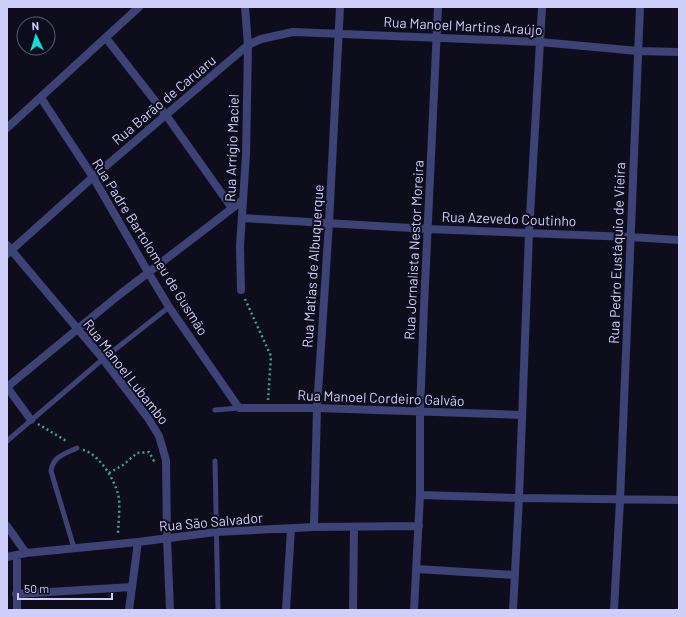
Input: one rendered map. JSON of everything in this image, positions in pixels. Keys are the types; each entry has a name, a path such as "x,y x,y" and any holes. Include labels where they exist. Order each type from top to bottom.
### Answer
{"street":[{"path":"7,128 139,7"},
{"name":"Rua Arrígio Maciel","path":"241,290 240,246 246,156 248,45 245,7"},
{"name":"Rua Matias de Albuquerque","path":"314,528 317,408 329,223 340,7"},
{"name":"Rua Jornalista Nestor Moreira","path":"414,610 420,495 420,412 438,7"},
{"path":"513,610 519,498 529,233 542,7"},
{"name":"Rua Pedro Eustáquio de Vieira","path":"614,610 620,500 640,7"},
{"name":"Rua Manoel Martins Araújo","path":"248,45 261,39 294,32 339,33 436,39 540,42 638,51 679,52"},
{"path":"106,38 166,115 232,208"},
{"name":"Rua Barão de Caruaru","path":"8,250 248,45"},
{"name":"Rua Padre Bartolomeu de Gusmão","path":"41,98 93,177 169,306 239,408"},
{"path":"31,420 7,387 148,272 243,200"},
{"name":"Rua Azevedo Coutinho","path":"242,218 428,229 679,240"},
{"name":"Rua Manoel Lubambo","path":"8,250 103,359 148,418 159,436 166,460 170,610"},
{"name":"Rua Manoel Cordeiro Galvão","path":"239,408 317,408 522,415"},
{"path":"420,495 679,500"},
{"path":"7,526 26,553"},
{"name":"Rua São Salvador","path":"7,557 26,553 138,542 216,532 291,528 419,526"},
{"path":"353,610 354,527"},
{"path":"286,610 291,528"},
{"path":"129,610 138,542"},
{"path":"17,556 17,610"},
{"path":"417,569 515,576"},
{"path":"16,594 132,587"}],"lane":[{"path":"7,441 103,359 169,306"},
{"path":"215,410 239,408"},
{"path":"74,548 51,471 52,463 57,457 77,448"},
{"path":"215,461 218,610"}],"path":[{"path":"241,290 271,356 267,408"},
{"path":"31,420 77,448 91,452 109,473 119,495 118,544"},
{"path":"109,473 123,465 137,453 149,452 154,461 166,460"}]}
